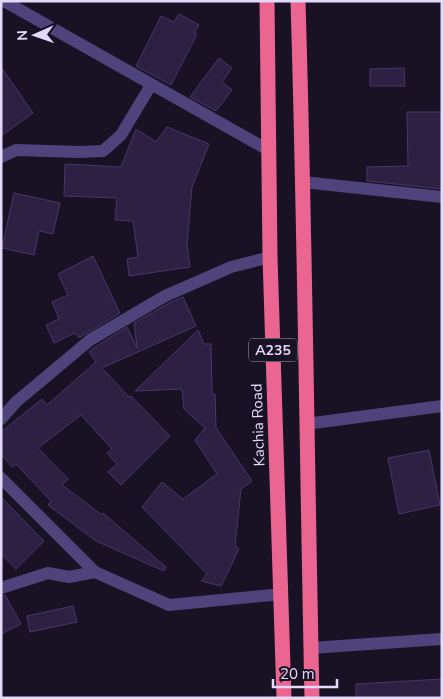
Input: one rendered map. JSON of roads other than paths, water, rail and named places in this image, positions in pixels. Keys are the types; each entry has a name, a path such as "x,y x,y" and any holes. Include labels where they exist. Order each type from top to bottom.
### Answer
{"highway":[{"name":"Kachia Road","path":"267,1 270,257 284,698"},
{"name":"A235","path":"298,1 312,698"}],"street":[{"path":"4,1 270,151"},
{"path":"1,157 16,150 103,151 121,135 151,85"},
{"path":"303,182 442,197"},
{"path":"1,419 16,402 90,340 165,296 231,267 270,257"},
{"path":"306,424 442,406"},
{"path":"1,478 95,572 169,605 282,594"},
{"path":"1,588 48,573 69,578 95,572"},
{"path":"311,648 442,639"}]}
